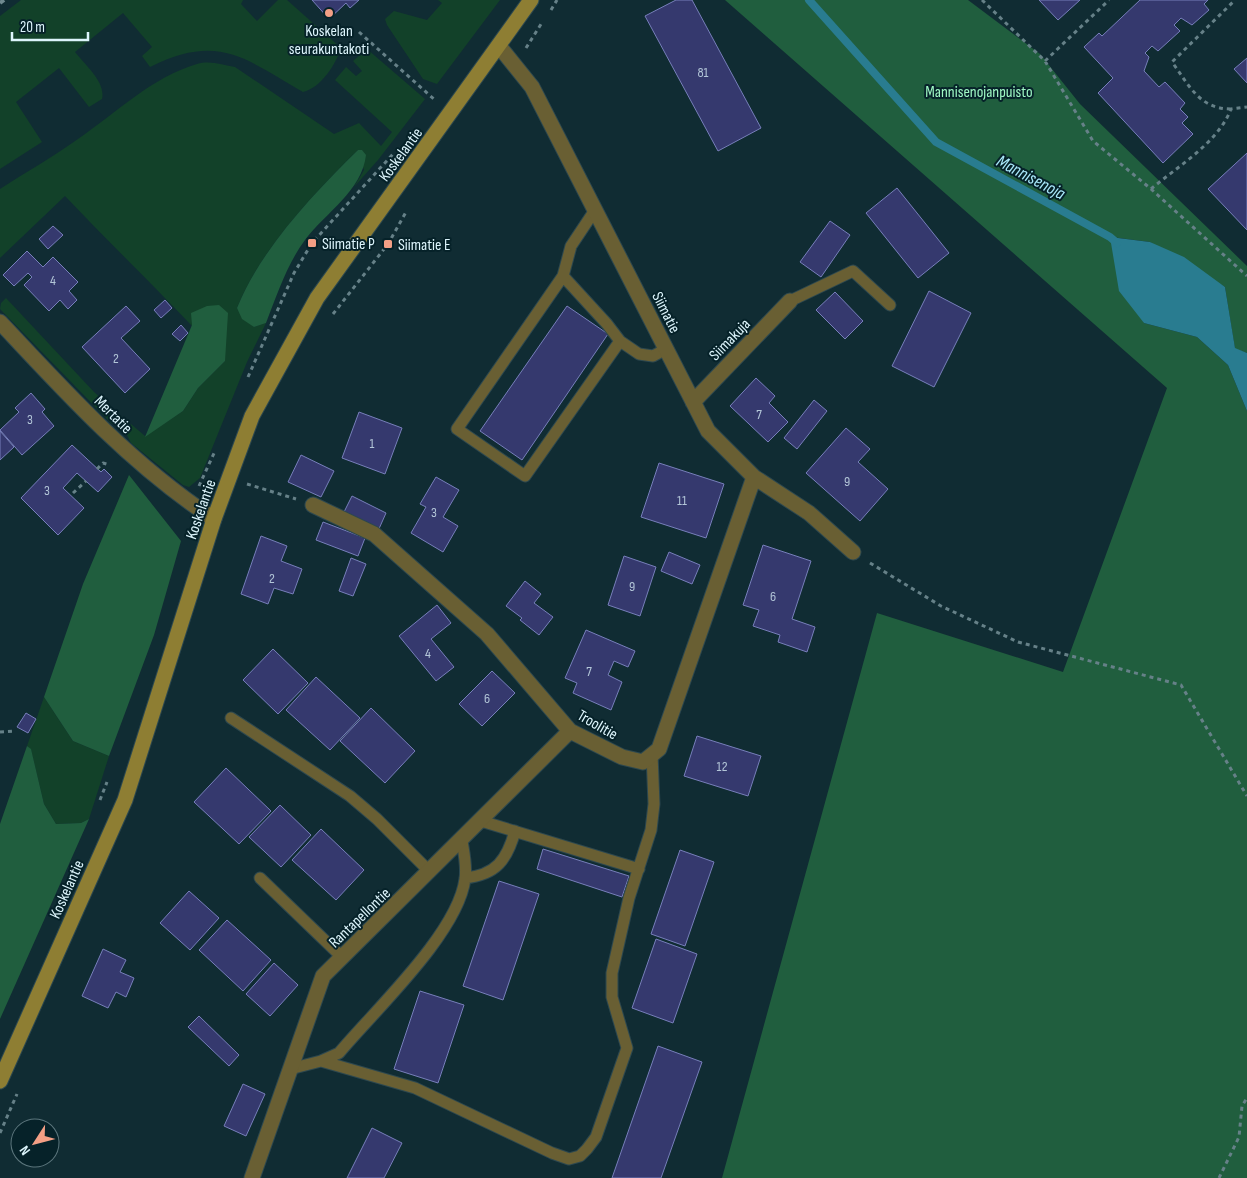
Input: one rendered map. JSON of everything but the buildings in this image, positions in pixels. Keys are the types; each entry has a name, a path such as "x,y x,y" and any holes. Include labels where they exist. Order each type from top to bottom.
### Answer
{"main road":[{"name":"Koskelantie","path":"0,1081 125,800 214,520 252,416 317,298 531,0"}],"street":[{"name":"Siimatie","path":"499,46 532,87 708,431 754,477 809,513 853,552"},
{"name":"Siimakuja","path":"693,402 790,301"},
{"name":"Mertatie","path":"0,322 126,450 214,520"},
{"path":"652,754 659,749 754,477"},
{"name":"Troolitie","path":"313,504 374,534 487,634 570,732 622,757 643,762 652,754"},
{"name":"Rantapellontie","path":"252,1178 323,976 570,732"}],"lane":[{"path":"596,210 571,246 562,276 457,429 525,476 620,342"},
{"path":"790,301 853,271 890,305"},
{"path":"562,276 607,324 620,342 639,354 653,356 666,349"},
{"path":"231,718 350,796 378,819 430,872"},
{"path":"321,1061 415,1088 552,1152 569,1159 580,1156 596,1137 627,1048 612,997 612,973 629,898 652,830 654,804 652,754"},
{"path":"481,821 638,869"},
{"path":"465,878 480,877 490,872 502,862 510,848 515,831"},
{"path":"290,1069 321,1061 339,1053 428,951 446,926 458,903 465,878 462,840"},
{"path":"260,878 342,957"}],"path":[{"path":"514,67 557,0"},
{"path":"982,0 1045,62 1093,141 1151,189 1247,276"},
{"path":"1045,62 1109,0"},
{"path":"1235,0 1172,62 1199,98 1207,105 1218,109 1247,107"},
{"path":"359,32 436,101"},
{"path":"1151,189 1205,144 1226,122 1231,109"},
{"path":"331,318 388,244 407,211"},
{"path":"98,469 103,463 111,465"},
{"path":"243,493 250,475"},
{"path":"73,493 86,481"},
{"path":"246,484 313,504"},
{"path":"853,552 941,606 1018,642 1181,685 1247,796"},
{"path":"0,732 14,731"},
{"path":"0,1133 20,1088"},
{"path":"1219,1178 1239,1137 1242,1106 1247,1098"}],"green space":[{"path":"21,0 243,0 241,4 257,21 278,0 287,0 341,48 322,81 310,90 303,92 247,60 213,51 195,52 174,57 150,67 142,56 152,47 123,13 75,52 98,80 101,86 102,99 89,107 59,68 16,102 42,142 0,169 0,16"},
{"path":"438,0 500,0 437,84 423,79 387,25 385,19 394,11 427,20 442,3"},
{"name":"Mannisenojanpuisto","path":"725,0 968,0 1040,54 1080,104 1247,266 1247,353 1235,349 1225,287 1150,242 1111,237 1144,323 1197,337 1228,365 1247,411 1247,1178 722,1178 877,613 1063,672 1167,388"},
{"path":"367,49 425,99 378,160 354,187 364,170 358,150 306,204 259,265 237,308 254,327 266,323 247,362 200,478 189,487 183,485 131,443 126,433 131,424 145,436 183,411 198,388 225,361 65,196 0,258 0,189 69,146 150,87 181,70 207,62 235,67 334,134 359,123 381,146 392,132 335,80 346,67 356,76 362,71 353,61"},
{"path":"358,150 362,150 366,155 358,180 305,240 288,269 266,323 254,327 242,319 237,308 259,265 306,204"},
{"path":"6,298 94,392 122,417 118,423 112,424 0,309 1,303"},
{"path":"219,305 228,313 225,361 198,388 183,411 145,437 192,325 191,313 207,306"},
{"path":"129,475 181,541 154,635 109,756 73,741 44,697 83,584"},
{"path":"44,697 73,741 109,756 89,819 81,823 56,824 44,804 31,750 27,746"},
{"path":"27,746 31,749 44,804 56,824 81,823 89,819 0,1019 0,824"}],"water":[{"path":"1110,237 1150,242 1184,257 1225,287 1235,348 1247,353 1247,411 1228,365 1197,337 1144,323 1119,291"}],"waterway":[{"name":"Mannisenoja","path":"809,0 936,142 1110,237 1117,243"}],"railway":[{"path":"0,3 4,0"}],"place":[{"name":"Koskelan seurakuntakoti","path":"329,13"},
{"name":"Siimatie P","path":"312,243"},
{"name":"Siimatie E","path":"388,244"}]}
